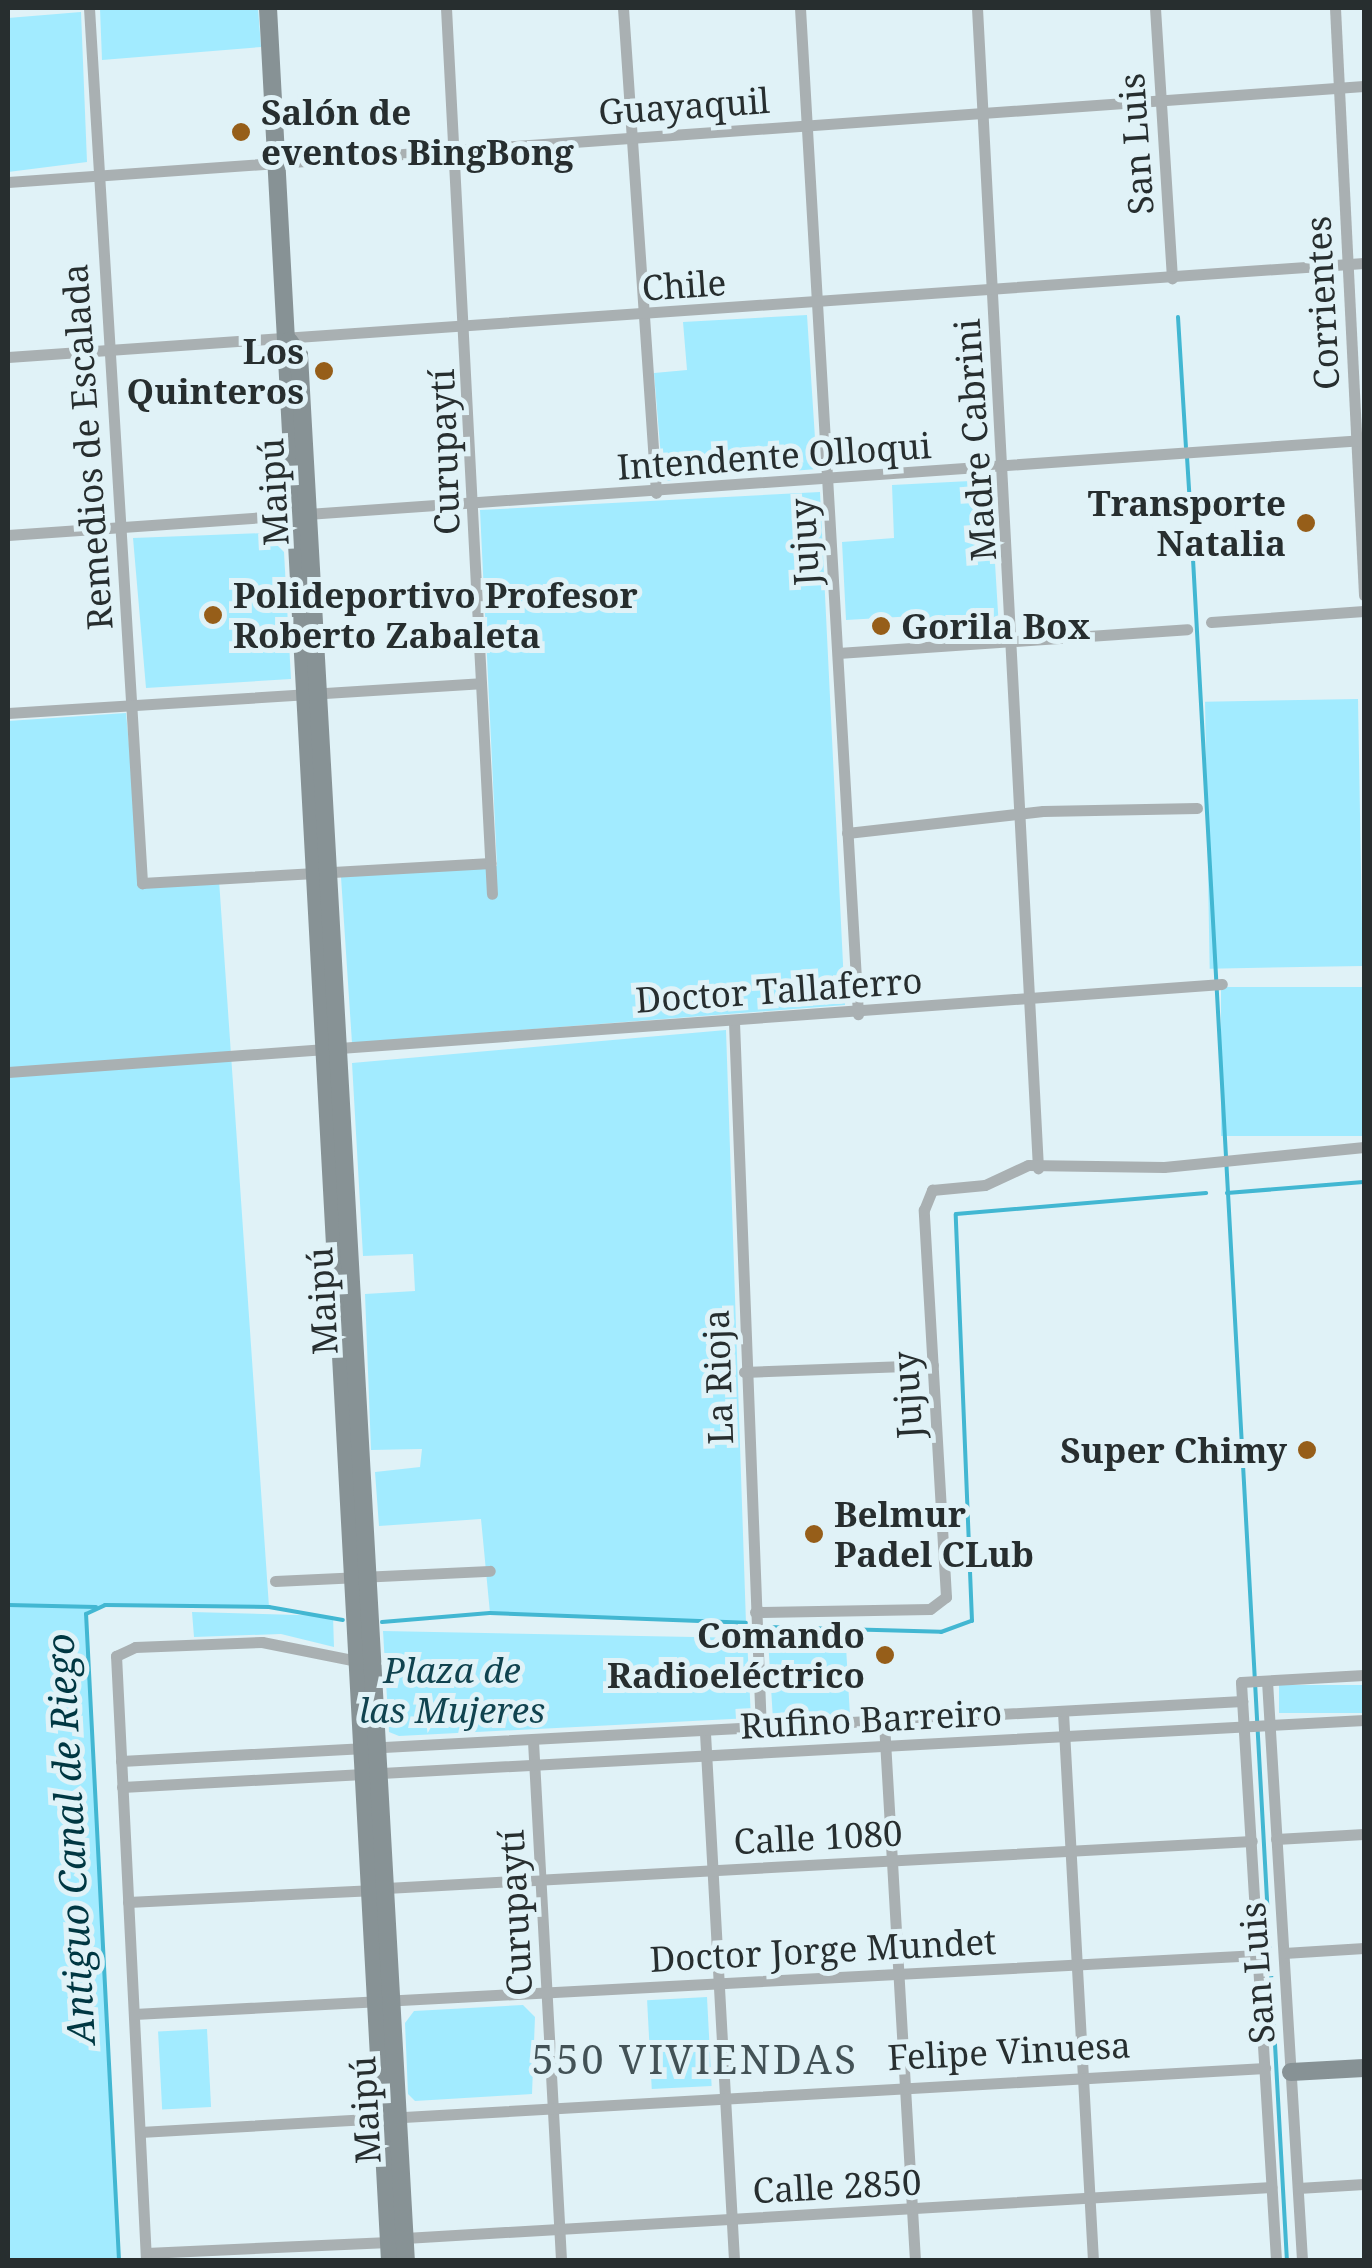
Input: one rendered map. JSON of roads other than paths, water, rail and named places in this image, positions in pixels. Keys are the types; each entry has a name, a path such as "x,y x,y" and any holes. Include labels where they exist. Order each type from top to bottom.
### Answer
{"street":[{"name":"Remedios de Escalada","path":"89,8 142,882 321,874"},
{"name":"Maipú","path":"268,8 289,341 299,356 300,519 371,1750 394,2247 406,2260"},
{"name":"Curupaytí","path":"446,8 466,328 492,894"},
{"path":"623,8 656,492"},
{"name":"Jujuy","path":"800,8 858,1014"},
{"name":"Madre Cabrini","path":"977,8 1017,640 1024,999 1038,1168"},
{"name":"San Luis","path":"1155,8 1172,278"},
{"name":"Corrientes","path":"1334,8 1361,440 1364,595"},
{"name":"Guayaquil","path":"8,182 1364,86"},
{"name":"Chile","path":"8,357 289,341 1364,263"},
{"name":"Intendente Olloqui","path":"8,536 300,519 1361,440"},
{"path":"1210,622 1364,611"},
{"path":"838,653 1187,630"},
{"path":"8,713 480,683"},
{"path":"847,833 1021,814 1197,808"},
{"path":"321,874 490,864"},
{"name":"Doctor Tallaferro","path":"8,1072 858,1014 1222,984"},
{"name":"La Rioja","path":"734,1022 744,1372 761,1730"},
{"path":"1038,1168 1164,1167 1231,1154 1364,1147"},
{"name":"Jujuy","path":"756,1612 930,1610 946,1597 924,1210 932,1190 1038,1168"},
{"path":"744,1372 933,1365"},
{"path":"275,1581 490,1571"},
{"path":"146,2257 116,1656 135,1647 262,1642 366,1662"},
{"path":"1266,1681 1364,1675"},
{"name":"San Luis","path":"1276,2260 1241,1682 1266,1681 1302,2260"},
{"name":"Rufino Barreiro","path":"121,1761 705,1733 1242,1701"},
{"path":"1063,1712 1093,2260"},
{"name":"Rufino Barreiro","path":"122,1787 1364,1720"},
{"path":"884,1723 915,2260"},
{"path":"705,1733 734,2260"},
{"name":"Curupaytí","path":"533,1741 561,2260"},
{"path":"1276,1839 1364,1834"},
{"name":"Calle 1080","path":"128,1902 1252,1841"},
{"path":"1284,1953 1364,1948"},
{"name":"Doctor Jorge Mundet","path":"134,2014 1258,1954"},
{"name":"Felipe Vinuesa","path":"140,2132 1265,2068"},
{"path":"1291,2072 1364,2068"},
{"path":"1298,2188 1364,2184"},
{"name":"Calle 2850","path":"146,2257 394,2247 559,2229 1090,2200 1272,2186"}],"waterway":[{"path":"1178,317 1186,447"},
{"path":"1187,457 1191,520"},
{"path":"1193,559 1287,2260"},
{"name":"Antiguo Canal de Riego","path":"1227,1193 1364,1182"},
{"name":"Antiguo Canal de Riego","path":"767,1627 941,1632 972,1621 956,1214 1206,1193"},
{"path":"8,1605 96,1607"},
{"name":"Antiguo Canal de Riego","path":"119,2260 86,1614 105,1605 269,1607 343,1620"},
{"name":"Antiguo Canal de Riego","path":"382,1622 490,1613 746,1623"}],"place":[{"name":"Salón de eventos BingBong","path":"241,132"},
{"name":"Los Quinteros","path":"324,371"},
{"name":"Transporte Natalia","path":"1306,523"},
{"name":"Polideportivo Profesor Roberto Zabaleta","path":"213,615"},
{"name":"Gorila Box","path":"881,626"},
{"name":"Super Chimy","path":"1307,1450"},
{"name":"Belmur Padel CLub","path":"814,1534"},
{"name":"Comando Radioeléctrico","path":"885,1655"}],"district":[{"name":"550 VIVIENDAS","path":"695,2059"}],"park label":[{"name":"Plaza de las Mujeres","path":"452,1690"}]}
